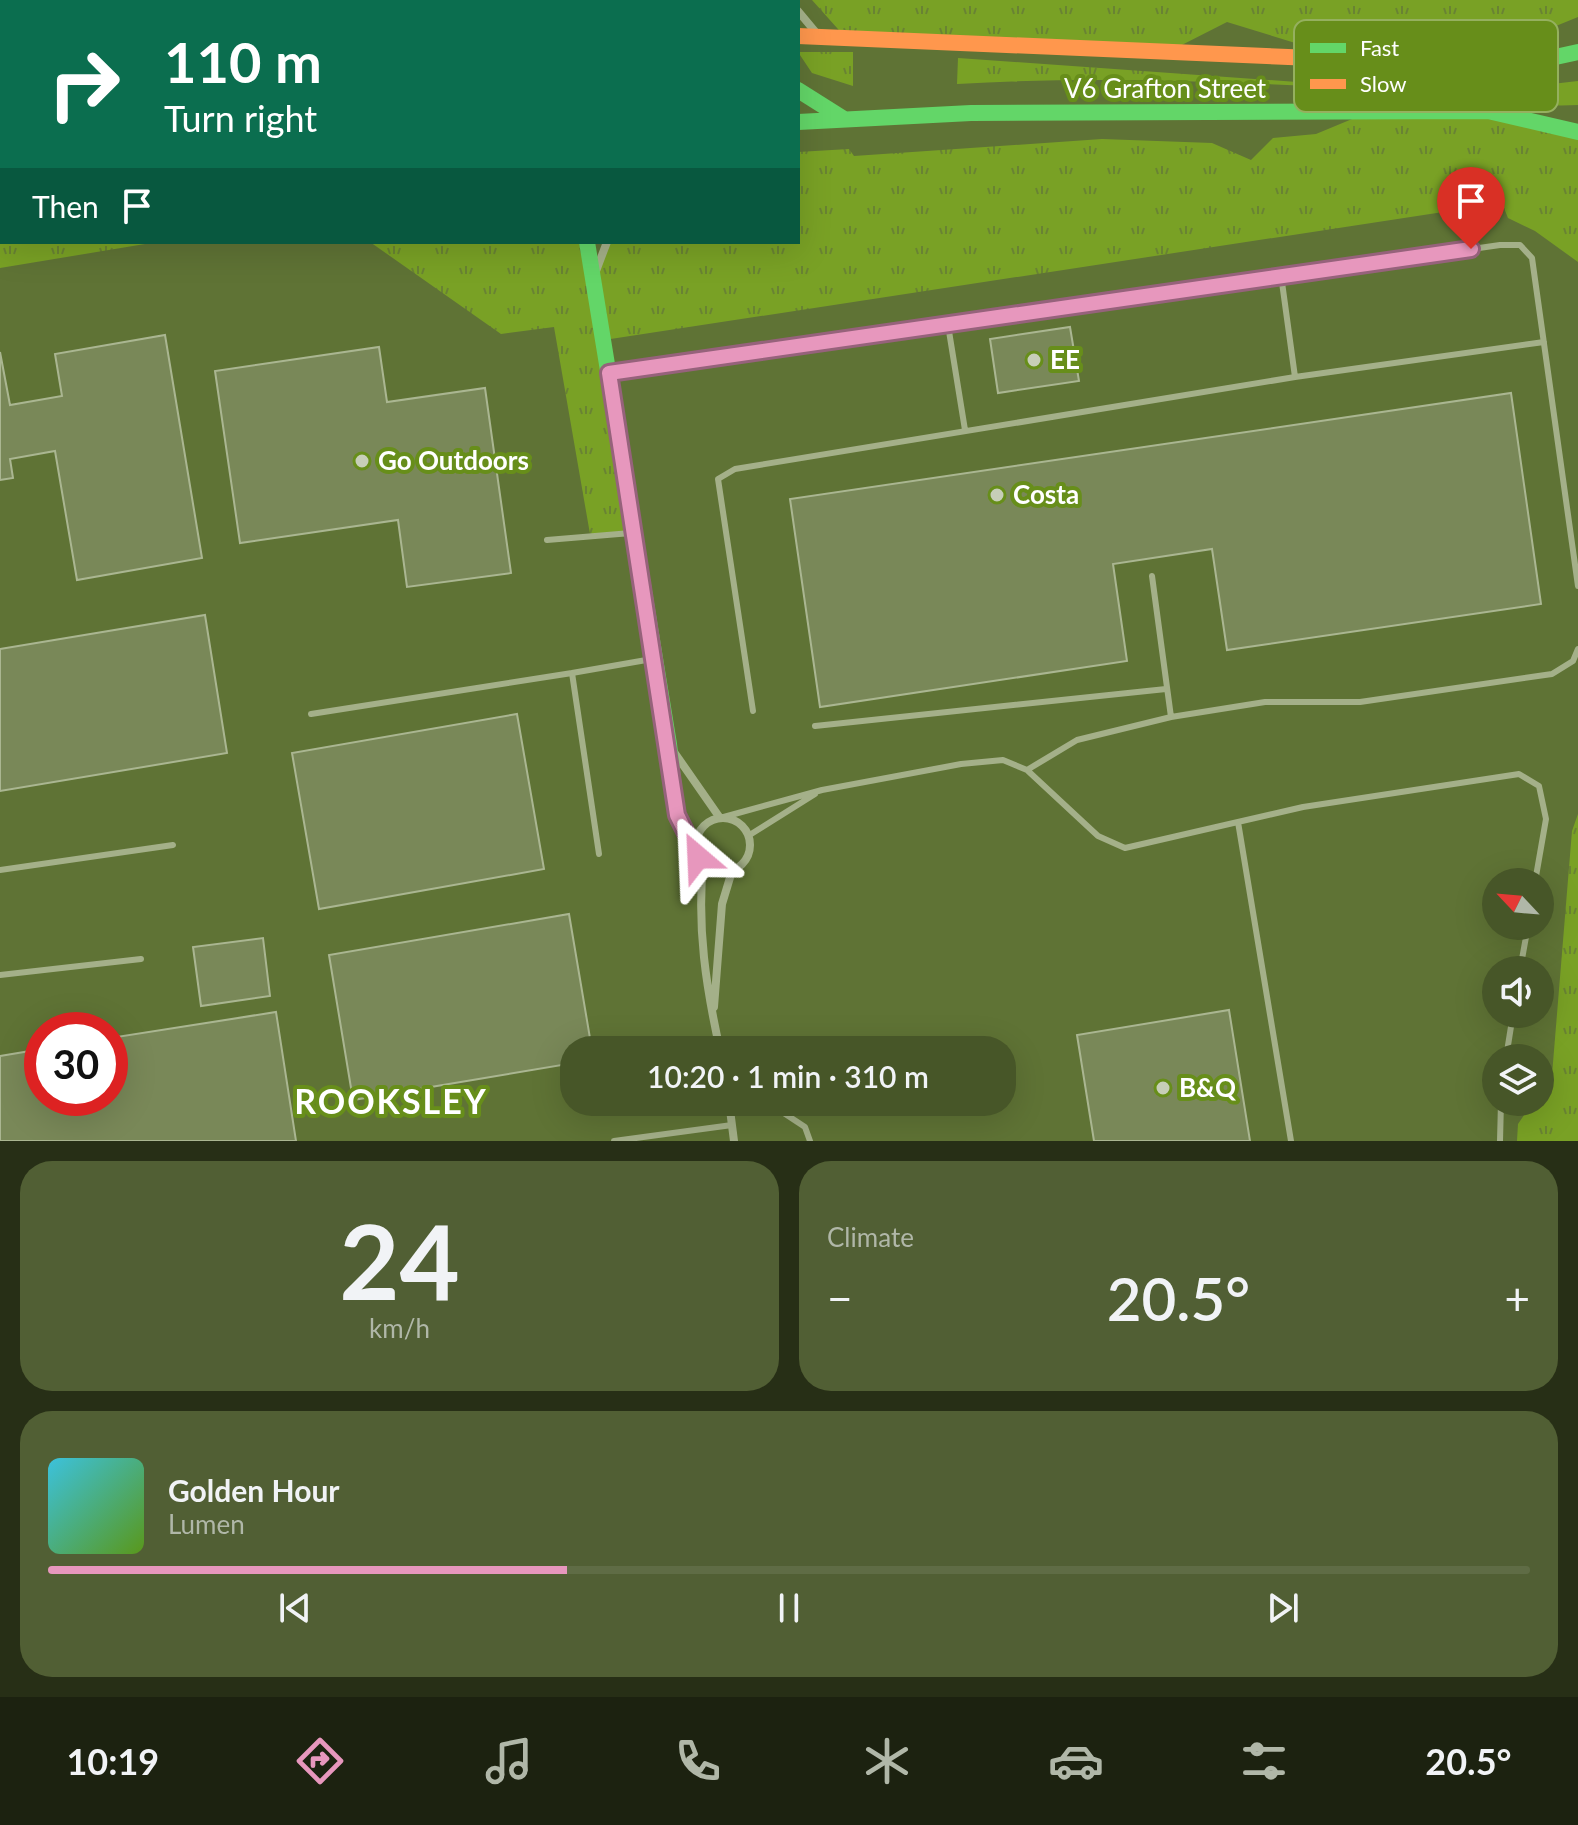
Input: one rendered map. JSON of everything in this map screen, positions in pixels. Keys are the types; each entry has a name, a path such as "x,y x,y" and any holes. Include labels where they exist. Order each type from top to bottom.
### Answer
{"street":[{"path":"800,13 820,37"},
{"name":"V6 Grafton Street","path":"800,36 1294,56"},
{"name":"V6 Grafton Street","path":"1558,56 1578,52"},
{"path":"800,91 849,118"},
{"name":"V6 Grafton Street","path":"800,123 971,113 1294,112"},
{"name":"V6 Grafton Street","path":"1492,112 1578,132"},
{"path":"587,244 669,744 677,815 703,864 699,910 706,989 717,1036"},
{"path":"594,281 606,244"},
{"path":"669,744 720,818"},
{"path":"696,848 698,835 711,820 720,818 737,822 748,836 748,855 732,871 722,904 714,971 714,1024"},
{"path":"703,864 713,870 732,871"},
{"path":"731,1116 734,1141"}],"lane":[{"path":"609,373 1281,275 1500,245 1520,245 1532,258 1578,586"},
{"path":"1281,275 1295,377"},
{"path":"948,325 965,430"},
{"path":"753,711 718,479 735,469 1295,377 1544,342"},
{"path":"547,540 635,533"},
{"path":"1152,576 1171,717"},
{"path":"1027,770 1077,740 1171,717 1265,702 1360,702 1552,674 1573,661 1578,649"},
{"path":"311,714 655,658"},
{"path":"572,673 599,854"},
{"path":"815,726 1166,689"},
{"path":"720,818 822,790 961,764 1003,760 1027,770 1098,836 1125,848 1303,807 1519,774 1539,786 1546,819 1537,868"},
{"path":"748,836 822,790"},
{"path":"1238,822 1291,1141"},
{"path":"0,870 173,845"},
{"path":"0,975 141,959"},
{"path":"788,1116 805,1127 810,1141"},
{"path":"1500,1141 1501,1116"},
{"path":"614,1141 732,1125"}],"green space":[{"path":"812,0 1578,0 1578,17 1558,25 1558,20 1294,20 1294,43 1227,22 1168,52 846,38"},
{"path":"800,52 853,52 853,86 812,73"},
{"path":"958,58 1294,82 1294,86 1126,80 957,84"},
{"path":"1578,81 1578,105 1558,105 1558,83"},
{"path":"1369,112 1492,112 1578,132 1578,262 1535,231 1508,218 1502,203 604,340 635,533 590,534 554,327 501,334 373,244 587,244 593,278 606,244 800,244 800,152 849,149 854,156 1102,139 1212,143 1251,160 1273,138 1316,134"},
{"path":"0,244 145,244 0,268"},
{"path":"1578,814 1578,1141 1517,1141 1518,1124 1523,1116 1554,1116 1554,1051 1572,831"}],"building":[{"name":"EE","path":"1070,327 1079,381 998,393 990,339"},
{"path":"165,335 202,558 77,580 55,451 10,459 13,478 0,480 0,352 10,405 62,396 55,354"},
{"name":"Go Outdoors","path":"379,347 387,402 485,388 511,573 407,587 398,520 240,543 215,371"},
{"path":"1511,393 1541,604 1227,650 1212,549 1113,564 1127,661 820,707 790,499"},
{"path":"205,615 227,753 0,791 0,649"},
{"path":"517,714 544,869 319,909 292,753"},
{"path":"569,914 590,1036 560,1036 560,1065 353,1100 329,955"},
{"path":"263,938 270,996 201,1006 193,947"},
{"name":"B&Q","path":"1229,1010 1250,1141 1094,1141 1077,1035"},
{"path":"276,1012 296,1141 0,1141 0,1056 24,1052 24,1116 128,1116 128,1035"}],"traffic: fast":[{"path":"1558,56 1578,52"},
{"path":"800,91 844,119"},
{"path":"800,122 971,113 1294,112"},
{"path":"1492,112 1578,132"},
{"path":"587,244 669,744 677,815 696,848"}],"traffic: slow":[{"path":"800,36 1294,57"}],"place":[{"name":"EE","path":"1034,360"},
{"name":"Go Outdoors","path":"362,461"},
{"name":"Costa","path":"997,495"},
{"name":"B&Q","path":"1163,1088"}],"district":[{"name":"ROOKSLEY","path":"391,1102"}],"route":[{"path":"698,857 677,815 669,744 609,373 1471,249"}]}
